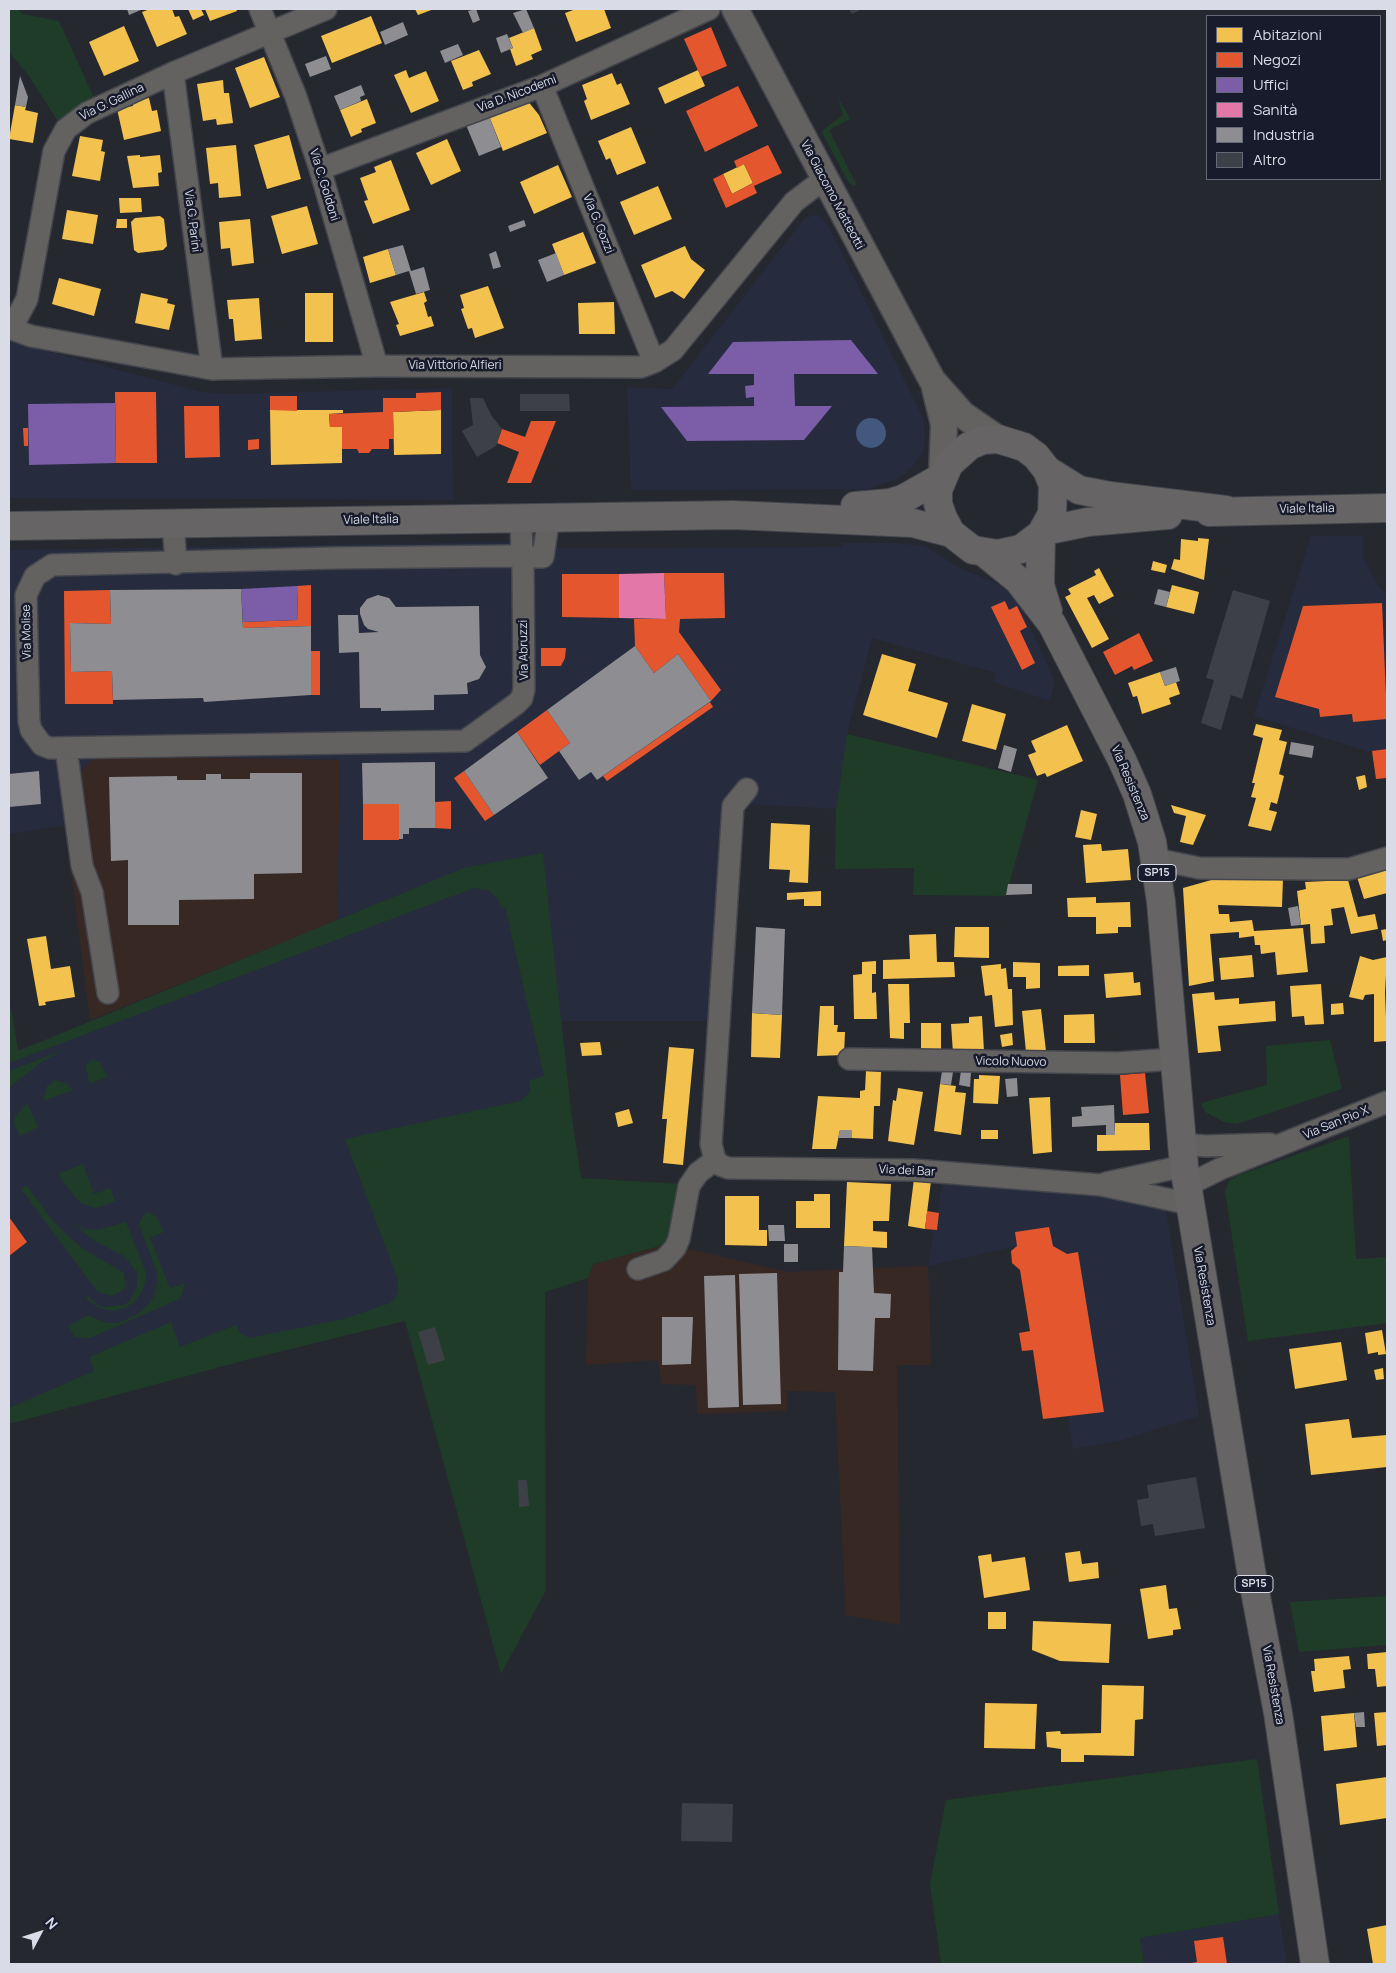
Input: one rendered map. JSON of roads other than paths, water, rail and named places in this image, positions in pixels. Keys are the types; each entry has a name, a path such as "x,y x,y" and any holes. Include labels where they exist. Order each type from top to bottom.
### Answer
{"main road":[{"path":"1047,470 1053,485 1054,500 1052,514 1042,532 1021,549 1010,553 986,554 973,550 952,533 943,518 938,504 942,477 949,464 969,446 983,440 998,439 1024,447 1047,470 1068,484 1089,493 1226,510"},
{"path":"733,515 890,503 918,492 942,477"},
{"name":"Viale Italia","path":"1226,510 1387,508"},
{"path":"1042,532 1088,522 1226,510"},
{"path":"733,515 913,523 952,533"},
{"name":"Viale Italia","path":"9,526 733,515"},
{"name":"SP15","path":"1042,532 1040,586 1052,624"},
{"name":"SP15","path":"986,554 1018,580 1052,624"},
{"name":"Via Resistenza","path":"1052,624 1106,728 1137,794 1147,822 1155,859 1161,902 1173,1059 1186,1175 1251,1570 1278,1713 1315,1964"}],"street":[{"name":"Via C. Goldoni","path":"260,9 296,97 320,169 377,366"},
{"name":"Via G. Gallina","path":"10,329 27,299 51,163 57,141 70,125 87,113 173,73 326,9"},
{"name":"Via D. Nicodemi","path":"320,169 542,86 709,9"},
{"name":"Via Giacomo Matteotti","path":"735,9 932,380 944,424 942,477"},
{"name":"Via G. Parini","path":"173,73 212,369"},
{"name":"Via G. Gozzi","path":"542,86 654,362"},
{"name":"Via Vittorio Alfieri","path":"10,329 31,336 212,369 377,366 641,367 654,362 672,350 794,202 824,179"},
{"name":"Via Giacomo Matteotti","path":"932,380 963,415 998,439"},
{"path":"522,557 543,557 549,517"},
{"name":"Via Abruzzi","path":"342,742 465,740 522,698 524,689 521,518"},
{"path":"173,523 176,564"},
{"name":"Via Molise","path":"342,742 66,748 50,748 42,744 31,730 29,721 26,595 30,585 43,570 52,565 176,564 334,558 522,557"},
{"path":"66,748 82,866 92,892 108,993"},
{"path":"638,1269 664,1260 675,1248 679,1239 689,1186 698,1173 715,1160 711,1144 733,806 747,790"},
{"path":"1155,859 1199,868 1349,869 1387,858"},
{"name":"Vicolo Nuovo","path":"849,1059 1118,1063 1173,1059"},
{"name":"Via San Pio X","path":"1186,1175 1220,1169 1387,1102"},
{"name":"Via San Pio X","path":"1186,1175 1206,1146 1285,1143"},
{"name":"Via dei Bar","path":"715,1160 720,1165 728,1168 914,1170 1100,1185 1186,1175"},
{"name":"Via dei Bar","path":"1100,1185 1186,1175"}],"water":[{"path":"871,418 882,422 886,433 882,444 871,448 860,444 856,433 860,422"}]}
